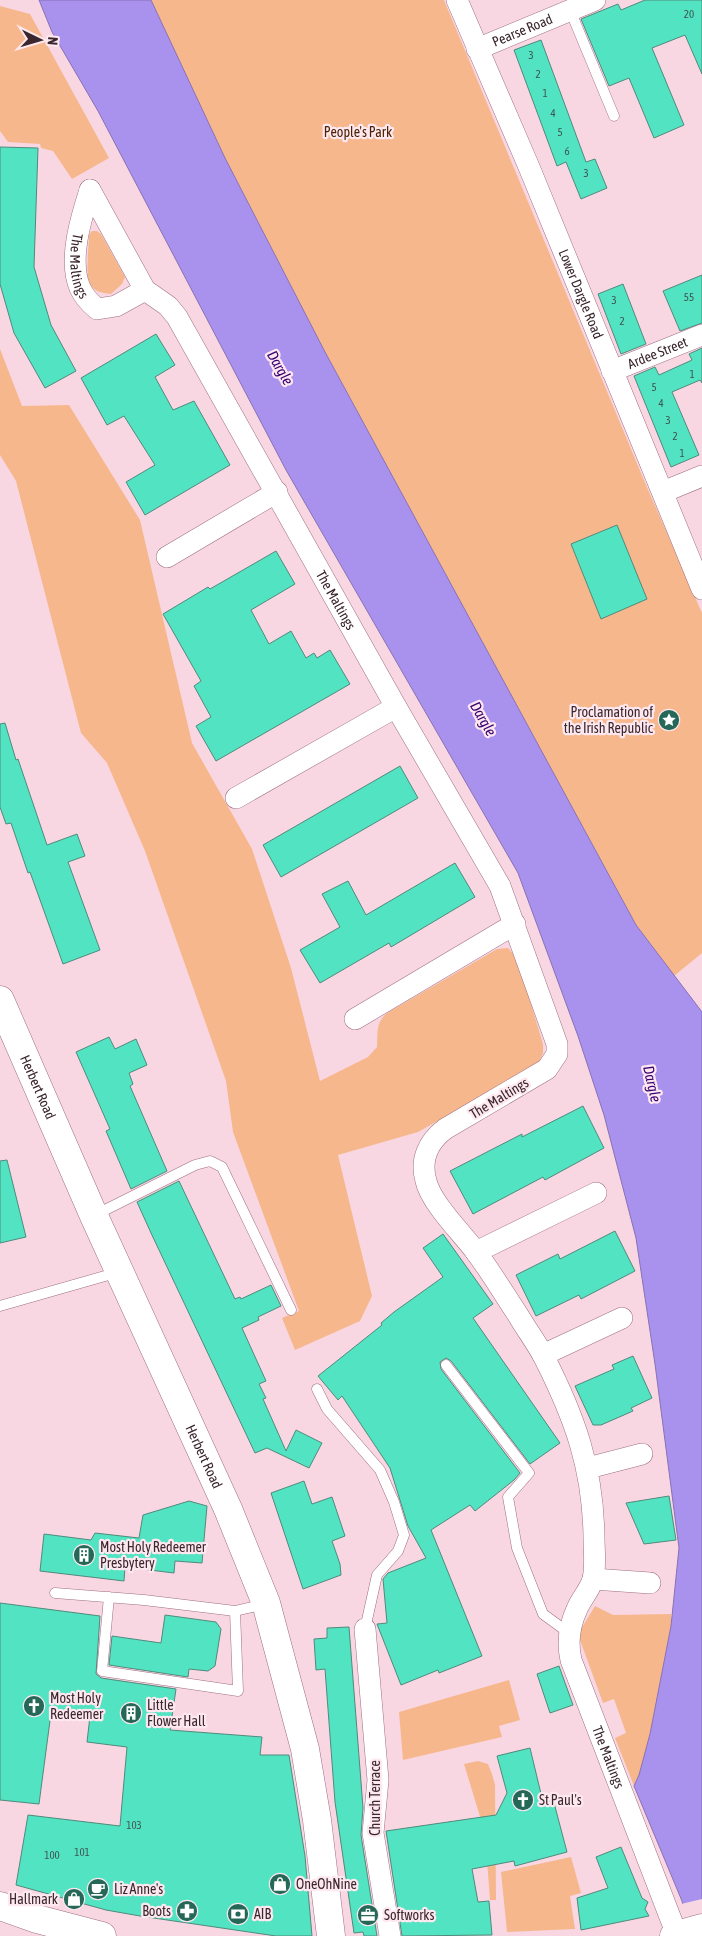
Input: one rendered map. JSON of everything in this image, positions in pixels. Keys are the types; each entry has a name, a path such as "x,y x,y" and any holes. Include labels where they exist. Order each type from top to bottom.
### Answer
{"street":[{"name":"Lower Dargle Road","path":"457,0 529,166 702,589"},
{"name":"Pearse Road","path":"477,49 595,0"},
{"name":"The Maltings","path":"145,290 116,306 97,309 80,288 76,262 77,242 80,220 90,190 145,290 168,306 177,317 277,492 396,707 500,886 557,1044 557,1054 547,1069 435,1136 424,1157 424,1172 430,1194 476,1252 543,1355 572,1418 588,1468 594,1526 593,1579 577,1609 568,1633 571,1660 685,1933"},
{"name":"Ardee Street","path":"612,371 702,335"},
{"path":"663,492 702,476"},
{"path":"167,557 277,492"},
{"path":"236,798 396,707"},
{"path":"355,1019 515,924"},
{"name":"Herbert Road","path":"0,1000 6,1030 120,1272 228,1509 266,1603 305,1749 317,1820 331,1936"},
{"path":"476,1252 596,1193"},
{"path":"543,1355 622,1318"},
{"path":"588,1468 642,1454"},
{"path":"593,1579 650,1583"},
{"name":"Church Terrace","path":"365,1629 378,1780 373,1833 390,1936"},
{"path":"0,1906 102,1936"}],"lane":[{"path":"570,10 614,116"},
{"path":"94,1216 195,1165 210,1161 222,1167 291,1310"},
{"path":"0,1306 120,1272"},
{"path":"446,1365 529,1472 508,1497 517,1548 543,1614 568,1633"},
{"path":"317,1390 327,1409 380,1470 394,1502 404,1535 398,1551 377,1575 365,1629"},
{"path":"55,1593 235,1611 266,1603"},
{"path":"109,1597 102,1672 238,1691 235,1611"}],"green space":[{"name":"People's Park","path":"151,0 444,0 646,485 702,613 702,953 674,976 636,925 325,352 225,158"},
{"path":"0,6 30,14 109,158 72,179 53,151 41,148 40,144 8,142 0,131"},
{"path":"92,231 97,231 101,234 125,277 122,284 111,294 102,293 90,284 87,267 89,235"},
{"path":"0,349 22,406 69,405 140,520 192,743 252,849 291,968 320,1081 368,1057 377,1047 379,1025 387,1013 497,949 508,948 517,958 543,1044 543,1053 538,1064 418,1132 338,1155 372,1296 360,1321 295,1350 282,1318 299,1311 233,1132 226,1081 145,851 107,763 81,733 16,481 0,455"},
{"path":"595,1606 613,1615 671,1614 671,1626 650,1734 639,1775 634,1786 615,1738 626,1733 614,1699 603,1703 580,1640 581,1629"},
{"path":"509,1680 520,1720 499,1726 502,1737 403,1760 399,1712"},
{"path":"478,1761 488,1764 495,1785 496,1900 490,1900 485,1833 464,1764"},
{"path":"571,1857 581,1893 570,1896 575,1929 507,1932 501,1872"}],"water":[{"name":"Dargle","path":"39,0 151,0 225,158 325,352 636,925 702,1012 702,1936 690,1936 682,1901 634,1786 639,1775 650,1734 671,1626 679,1548 655,1364 636,1238 604,1115 578,1036 518,873 286,470 98,111 52,32"}],"pier":[{"path":"702,1899 702,1936 689,1936 681,1904"}],"building":[{"path":"645,0 702,0 702,74 685,35 652,48 684,125 654,138 629,78 609,86 581,19 618,4 621,10"},
{"path":"541,40 586,162 595,159 607,188 581,199 566,162 557,166 514,50"},
{"path":"0,147 38,148 34,267 51,325 76,371 45,388 14,333 0,284"},
{"path":"702,275 702,323 680,331 663,291"},
{"path":"623,284 646,344 621,354 598,294"},
{"path":"156,334 175,365 155,377 173,410 194,401 230,465 145,515 126,482 155,465 124,416 107,425 81,378"},
{"path":"702,348 702,383 700,380 672,392 699,455 671,467 634,376 655,367 659,375 692,360 689,354"},
{"path":"617,525 647,599 601,619 571,544"},
{"path":"276,551 295,584 251,610 269,644 291,631 306,658 314,653 317,658 330,650 350,684 216,761 196,726 211,717 194,686 201,681 163,614 208,587 210,589"},
{"path":"5,723 16,760 18,759 47,845 77,834 85,856 68,862 100,950 63,964 11,823 6,824 0,807 0,724"},
{"path":"400,766 418,798 281,877 263,845"},
{"path":"455,863 475,897 391,947 389,943 320,983 300,950 340,927 322,894 348,881 366,915"},
{"path":"109,1037 115,1049 136,1039 147,1065 129,1073 133,1084 130,1086 167,1171 131,1189 106,1131 110,1129 76,1052"},
{"path":"583,1106 604,1148 545,1180 543,1177 473,1214 450,1171 522,1134 522,1137"},
{"path":"7,1160 26,1237 0,1243 0,1161"},
{"path":"179,1181 235,1299 240,1297 241,1299 271,1285 281,1306 258,1317 259,1320 242,1328 266,1381 259,1384 266,1398 263,1399 286,1451 296,1430 322,1443 309,1468 267,1448 255,1453 151,1233 137,1202"},
{"path":"615,1231 635,1271 581,1299 579,1295 536,1316 516,1275 558,1254 560,1259"},
{"path":"443,1234 493,1304 473,1318 560,1443 530,1464 451,1361 446,1358 440,1362 441,1369 520,1473 475,1511 470,1505 431,1530 482,1656 439,1673 438,1670 401,1685 377,1624 387,1623 383,1579 388,1573 426,1558 408,1526 390,1468 342,1396 338,1400 318,1376 382,1325 381,1323 394,1312 443,1277 423,1248"},
{"path":"633,1356 652,1398 631,1408 633,1411 601,1425 593,1425 575,1386 614,1369 612,1365"},
{"path":"304,1481 312,1504 332,1497 345,1536 332,1541 340,1564 341,1575 303,1589 271,1493"},
{"path":"669,1496 676,1540 644,1544 626,1503"},
{"path":"189,1501 207,1506 202,1563 175,1561 174,1573 125,1567 124,1581 40,1571 44,1534 91,1540 95,1533 139,1538 143,1515"},
{"path":"0,1603 100,1616 96,1674 101,1678 176,1689 170,1730 262,1737 260,1755 289,1755 305,1856 312,1936 276,1936 140,1916 106,1910 16,1885 28,1815 120,1826 127,1747 87,1742 90,1716 51,1713 39,1804 0,1800"},
{"path":"165,1615 216,1622 221,1629 215,1666 208,1671 189,1669 188,1677 109,1665 112,1636 161,1643"},
{"path":"349,1627 363,1808 361,1835 377,1936 364,1936 363,1932 354,1933 335,1802 325,1669 316,1670 314,1639 327,1638 327,1628"},
{"path":"559,1666 573,1705 550,1713 537,1674"},
{"path":"530,1748 543,1802 553,1799 567,1852 515,1866 514,1861 472,1869 478,1902 489,1901 492,1935 402,1936 386,1831 496,1815 507,1793 497,1756"},
{"path":"621,1847 642,1898 648,1902 645,1909 649,1916 581,1930 577,1898 608,1888 596,1857"}],"place":[{"name":"Proclamation of the Irish Republic","path":"669,720"},
{"name":"Most Holy Redeemer Presbytery","path":"84,1555"},
{"name":"Most Holy Redeemer","path":"34,1706"},
{"name":"Little Flower Hall","path":"131,1713"},
{"name":"St Paul's","path":"523,1800"},
{"name":"OneOhNine","path":"280,1884"},
{"name":"Liz Anne's","path":"98,1889"},
{"name":"Hallmark","path":"74,1899"},
{"name":"Boots","path":"187,1911"},
{"name":"AIB","path":"238,1914"},
{"name":"Softworks","path":"368,1915"}]}
